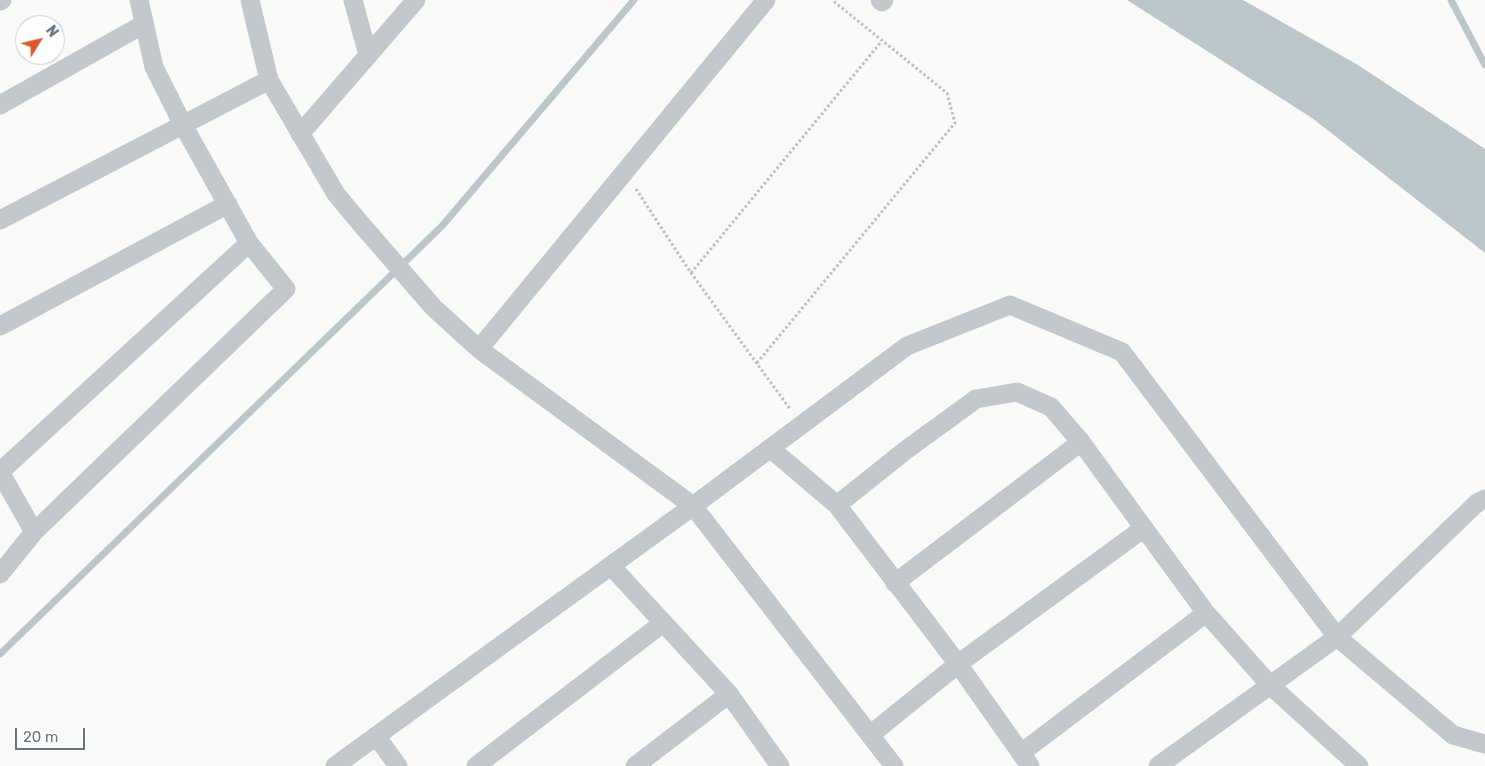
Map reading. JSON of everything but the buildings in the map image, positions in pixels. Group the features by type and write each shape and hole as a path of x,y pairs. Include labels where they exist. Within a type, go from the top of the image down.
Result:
{"street":[{"path":"0,574 34,532 286,289 249,243 183,125 154,67 139,0"},
{"path":"250,0 269,80 336,194 361,224 433,307 479,349 693,506 894,766"},
{"path":"353,0 368,55"},
{"path":"300,134 416,0"},
{"path":"479,349 766,0"},
{"path":"0,105 144,24"},
{"path":"0,220 269,80"},
{"path":"0,326 228,204"},
{"path":"34,532 0,472 249,243"},
{"path":"335,766 771,449 907,346 1010,305 1122,352 1337,637 1453,734 1485,744"},
{"path":"837,505 906,450 976,399 1017,392 1051,407 1081,442 1206,613 1270,685 1352,764"},
{"path":"895,583 1081,442"},
{"path":"771,449 837,505 958,664 1026,760 1206,613"},
{"path":"1158,766 1337,637 1477,503 1485,500"},
{"path":"870,735 958,664 1144,528"},
{"path":"611,566 728,694 780,766"},
{"path":"476,766 663,623"},
{"path":"635,766 728,694"},
{"path":"376,736 398,766"}],"path":[{"path":"757,363 955,122 947,93 881,42 832,0"},
{"path":"691,273 881,42"},
{"path":"634,185 691,273 802,426"}],"shaded area":[{"path":"1127,0 1243,0 1358,65 1485,149 1485,253 1312,118"}],"waterway":[{"path":"0,654 442,226 634,0"},
{"path":"1451,0 1485,65"}]}
